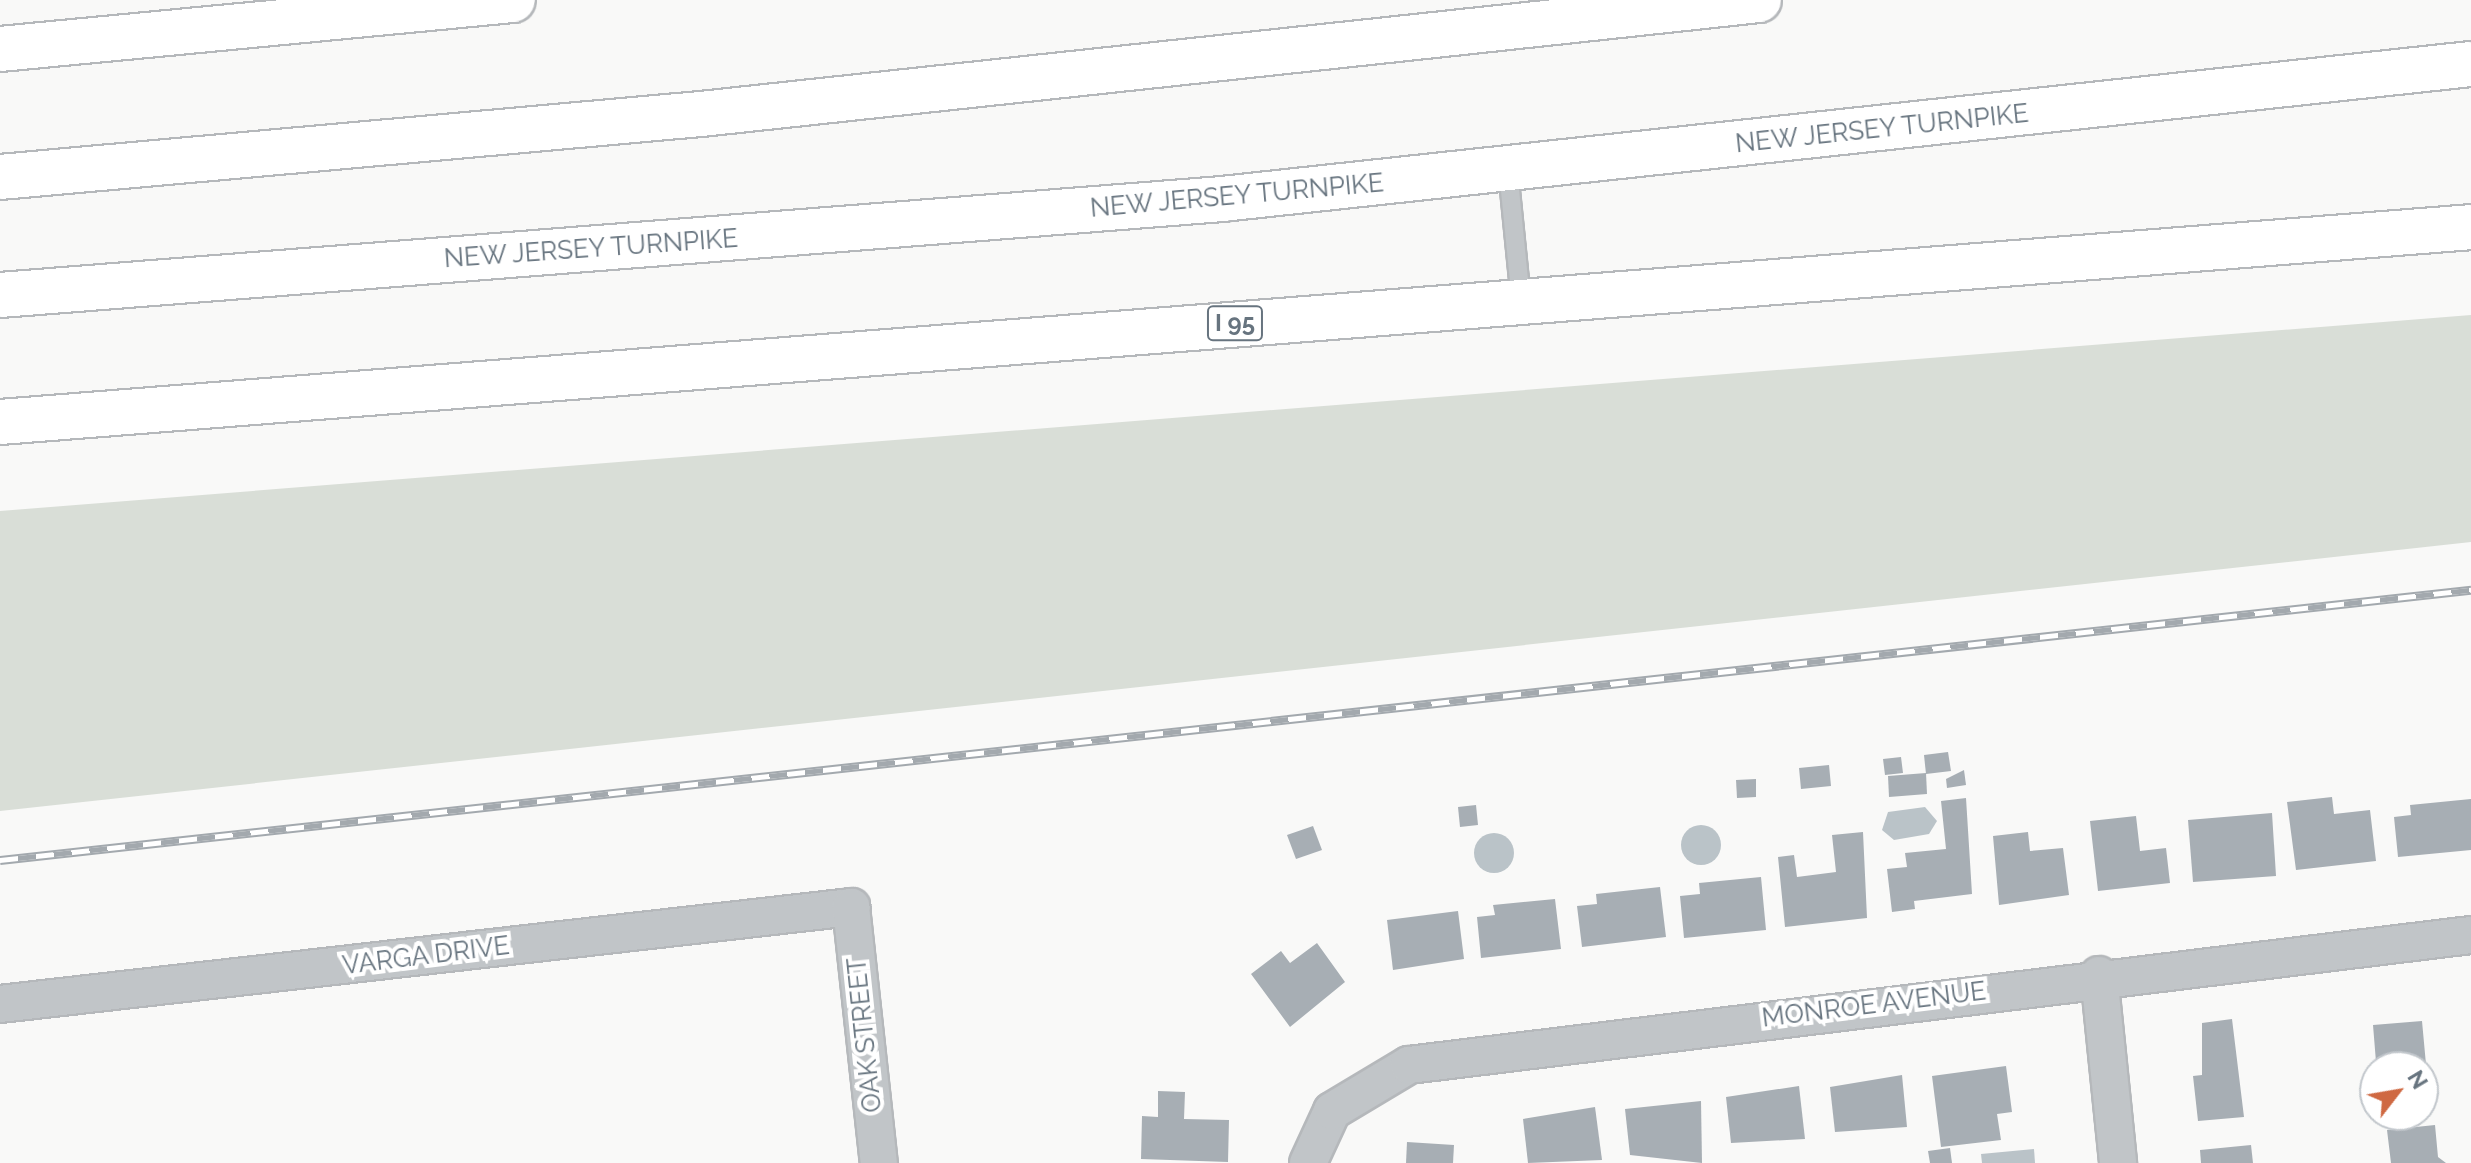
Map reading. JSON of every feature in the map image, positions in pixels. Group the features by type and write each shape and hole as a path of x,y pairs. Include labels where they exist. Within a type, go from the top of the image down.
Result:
{"highway":[{"path":"0,49 513,0"},
{"path":"0,177 701,114 1620,8 1759,0"},
{"name":"NEW JERSEY TURNPIKE","path":"0,295 1508,170 2471,64"},
{"name":"I 95","path":"0,422 2471,227"}],"street":[{"name":"VARGA DRIVE","path":"0,1004 851,907"},
{"name":"OAK STREET","path":"851,907 879,1163"},
{"name":"MONROE AVENUE","path":"1310,1156 1332,1111 1409,1065 2099,975 2471,935"},
{"path":"2099,975 2118,1163"}],"lane":[{"path":"1508,170 1521,300"}],"shaded area":[{"path":"2471,315 2471,542 0,811 0,511"},
{"path":"1925,807 1937,821 1929,834 1894,840 1882,830 1888,812"},
{"path":"1701,825 1715,831 1721,845 1715,859 1701,865 1687,859 1681,845 1687,831"},
{"path":"1494,833 1508,839 1514,853 1508,867 1494,873 1480,867 1474,853 1480,839"},
{"path":"2034,1149 2035,1163 1982,1163 1981,1154"}],"building":[{"path":"1948,752 1951,771 1926,774 1924,755"},
{"path":"1901,757 1903,773 1885,775 1883,759"},
{"path":"1829,765 1831,786 1801,789 1799,768"},
{"path":"1964,770 1966,785 1947,788 1946,779"},
{"path":"1926,773 1927,794 1889,797 1888,776"},
{"path":"1756,779 1756,797 1737,798 1736,780"},
{"path":"2332,797 2334,814 2370,810 2376,861 2296,870 2287,802"},
{"path":"1966,798 1972,894 1914,901 1915,909 1892,912 1887,869 1907,867 1905,853 1946,849 1941,801"},
{"path":"2471,799 2471,850 2398,857 2394,817 2411,815 2410,805"},
{"path":"1476,805 1478,825 1460,827 1458,807"},
{"path":"2272,813 2276,876 2193,882 2188,820"},
{"path":"2136,816 2140,851 2166,848 2170,883 2098,891 2090,821"},
{"path":"1313,826 1322,850 1296,859 1287,835"},
{"path":"1863,832 1867,918 1785,927 1778,857 1794,855 1797,877 1836,872 1832,835"},
{"path":"2028,832 2030,851 2063,848 2069,895 1999,905 1993,836"},
{"path":"1761,877 1766,930 1684,938 1680,896 1700,894 1699,883"},
{"path":"1660,887 1666,937 1582,947 1577,906 1597,904 1596,894"},
{"path":"1555,899 1561,949 1481,958 1477,917 1495,915 1493,905"},
{"path":"1458,911 1464,959 1393,970 1387,920"},
{"path":"1317,943 1345,982 1290,1027 1251,974 1281,951 1290,963"},
{"path":"2232,1019 2244,1117 2198,1121 2193,1076 2202,1075 2202,1023"},
{"path":"2422,1021 2425,1051 2375,1051 2373,1025"},
{"path":"2006,1066 2012,1112 1997,1114 2001,1140 1941,1147 1932,1076"},
{"path":"1902,1075 1907,1127 1835,1132 1830,1087"},
{"path":"1799,1086 1805,1139 1731,1143 1726,1097"},
{"path":"1158,1091 1185,1092 1184,1119 1229,1120 1228,1162 1141,1159 1142,1116 1158,1117"},
{"path":"1701,1101 1702,1163 1630,1155 1625,1109"},
{"path":"1595,1107 1602,1160 1528,1163 1523,1119"},
{"path":"2387,1131 2436,1131 2438,1157 2446,1163 2391,1163"},
{"path":"1407,1142 1454,1145 1453,1163 1406,1163"},
{"path":"2251,1145 2253,1163 2201,1163 2200,1150"},
{"path":"1950,1148 1952,1163 1930,1163 1928,1151"}],"railway":[{"path":"0,860 2471,590"}]}
